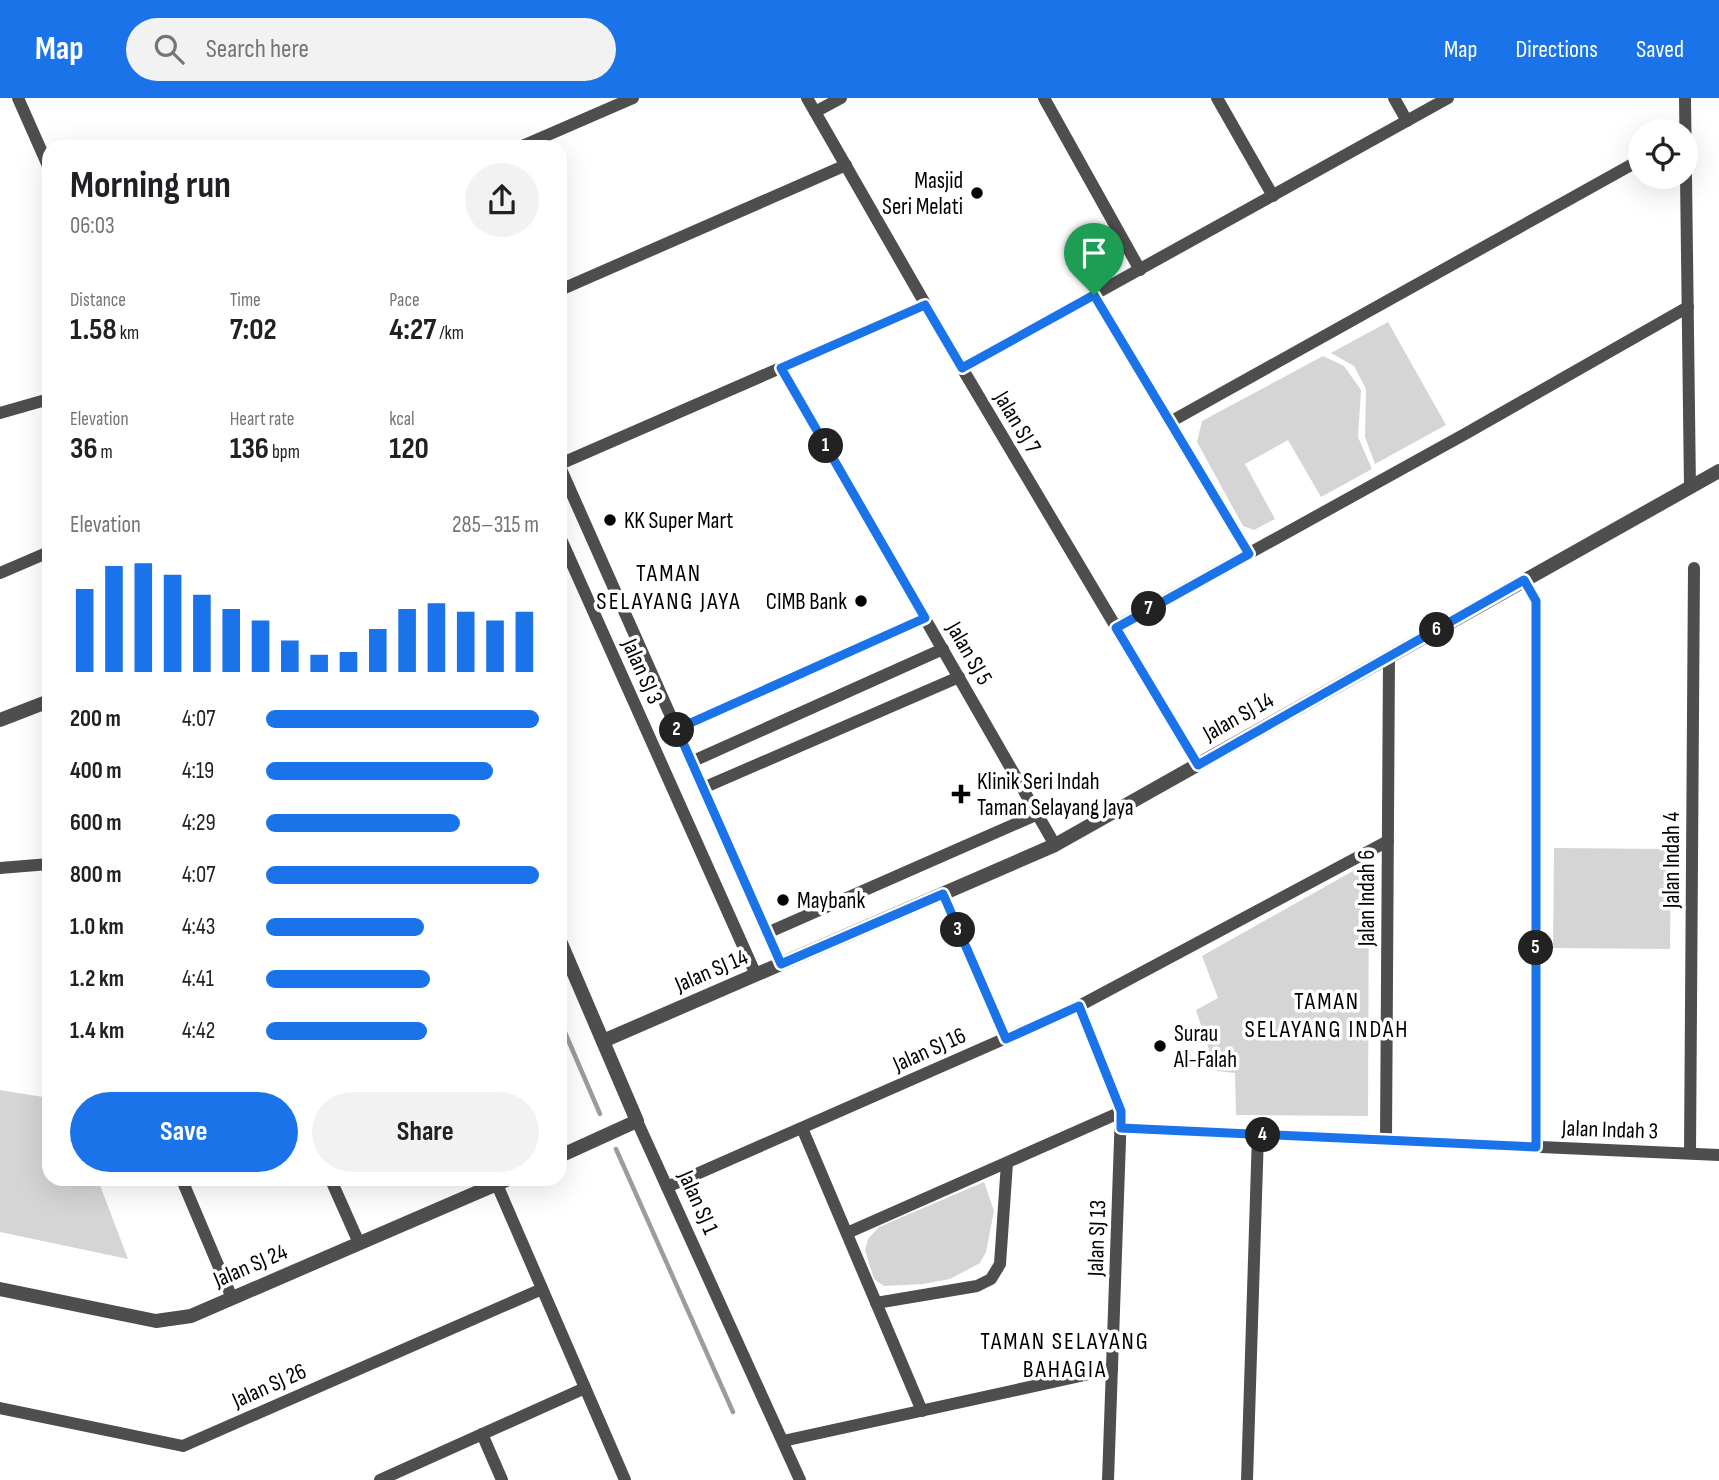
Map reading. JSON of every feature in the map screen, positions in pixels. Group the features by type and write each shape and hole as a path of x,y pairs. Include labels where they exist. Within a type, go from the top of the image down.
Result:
{"street":[{"path":"19,98 42,151"},
{"path":"536,140 633,98"},
{"name":"Jalan SJ 7","path":"807,98 925,305 1198,765"},
{"path":"815,112 840,98"},
{"path":"1044,98 1140,270"},
{"path":"1217,98 1270,197"},
{"path":"1394,98 1407,121"},
{"path":"962,368 1448,98"},
{"path":"1685,98 1685,119"},
{"path":"567,287 846,165"},
{"path":"1170,422 1628,167"},
{"path":"1686,189 1690,488"},
{"path":"1094,295 1249,554"},
{"path":"567,463 925,305"},
{"path":"1116,628 1688,307"},
{"name":"Jalan SJ 5","path":"781,368 1055,845"},
{"path":"0,413 42,401"},
{"name":"Jalan SJ 14","path":"603,1041 1055,845 1719,471"},
{"name":"Jalan SJ 3","path":"567,482 781,964"},
{"name":"Jalan SJ 3","path":"567,553 757,975"},
{"path":"0,573 42,555"},
{"name":"Jalan Indah 4","path":"1690,1153 1694,568"},
{"path":"1524,580 1536,601 1536,1147"},
{"path":"677,729 925,618"},
{"path":"691,762 943,649"},
{"name":"Jalan Indah 6","path":"1386,1140 1389,657"},
{"path":"703,788 959,677"},
{"path":"0,720 42,704"},
{"path":"768,933 1038,814"},
{"name":"Jalan SJ 16","path":"667,1187 1079,1006 1388,841"},
{"path":"0,868 42,865"},
{"path":"943,894 1006,1039"},
{"name":"Jalan SJ 1","path":"567,957 637,1121 800,1480"},
{"name":"Jalan SJ 13","path":"1079,1006 1121,1111 1108,1480"},
{"path":"847,1233 1121,1111"},
{"path":"567,1153 637,1121"},
{"path":"802,1128 922,1411"},
{"name":"Jalan Indah 3","path":"1121,1128 1719,1155"},
{"path":"1247,1480 1258,1135"},
{"path":"876,1303 977,1286 991,1279 1000,1264 1007,1163"},
{"path":"185,1186 232,1298"},
{"path":"334,1186 359,1243"},
{"name":"Jalan SJ 24","path":"0,1289 156,1321 191,1316 488,1186"},
{"path":"501,1186 542,1289 625,1480"},
{"name":"Jalan SJ 26","path":"0,1408 183,1446 542,1289"},
{"path":"783,1441 1112,1369"},
{"path":"380,1480 585,1388"},
{"path":"482,1434 502,1480"}],"shaded area":[{"path":"1388,322 1446,425 1375,464 1365,437 1366,389 1354,366 1331,353"},
{"path":"1323,356 1344,366 1361,390 1358,437 1372,469 1321,497 1288,440 1245,464 1275,519 1254,530 1243,526 1197,442 1202,421"},
{"path":"1554,848 1671,849 1670,949 1553,948"},
{"path":"1369,862 1368,1116 1236,1115 1235,1073 1216,1071 1196,1010 1218,998 1202,956"},
{"path":"0,1090 42,1097 42,1186 100,1186 128,1259 0,1232"},
{"path":"984,1182 994,1211 986,1252 980,1263 950,1279 923,1284 884,1286 874,1279 865,1250 868,1239 879,1227"}],"waterway":[{"path":"567,1037 600,1114"},
{"path":"616,1149 733,1412"}],"place":[{"name":"Masjid Seri Melati","path":"977,193"},
{"name":"KK Super Mart","path":"610,520"},
{"name":"CIMB Bank","path":"861,601"},
{"name":"Klinik Seri Indah Taman Selayang Jaya","path":"961,794"},
{"name":"Maybank","path":"783,900"},
{"name":"Surau Al-Falah","path":"1160,1046"}],"district":[{"name":"TAMAN SELAYANG JAYA","path":"669,587"},
{"name":"TAMAN SELAYANG INDAH","path":"1327,1015"},
{"name":"TAMAN SELAYANG BAHAGIA","path":"1065,1355"}],"route":[{"path":"1094,295 1249,554 1116,628 1198,765 1524,580 1536,601 1536,1147 1121,1128 1121,1111 1079,1006 1006,1039 943,894 781,964 677,729 925,618 781,368 925,305 962,368 1094,295"}]}
